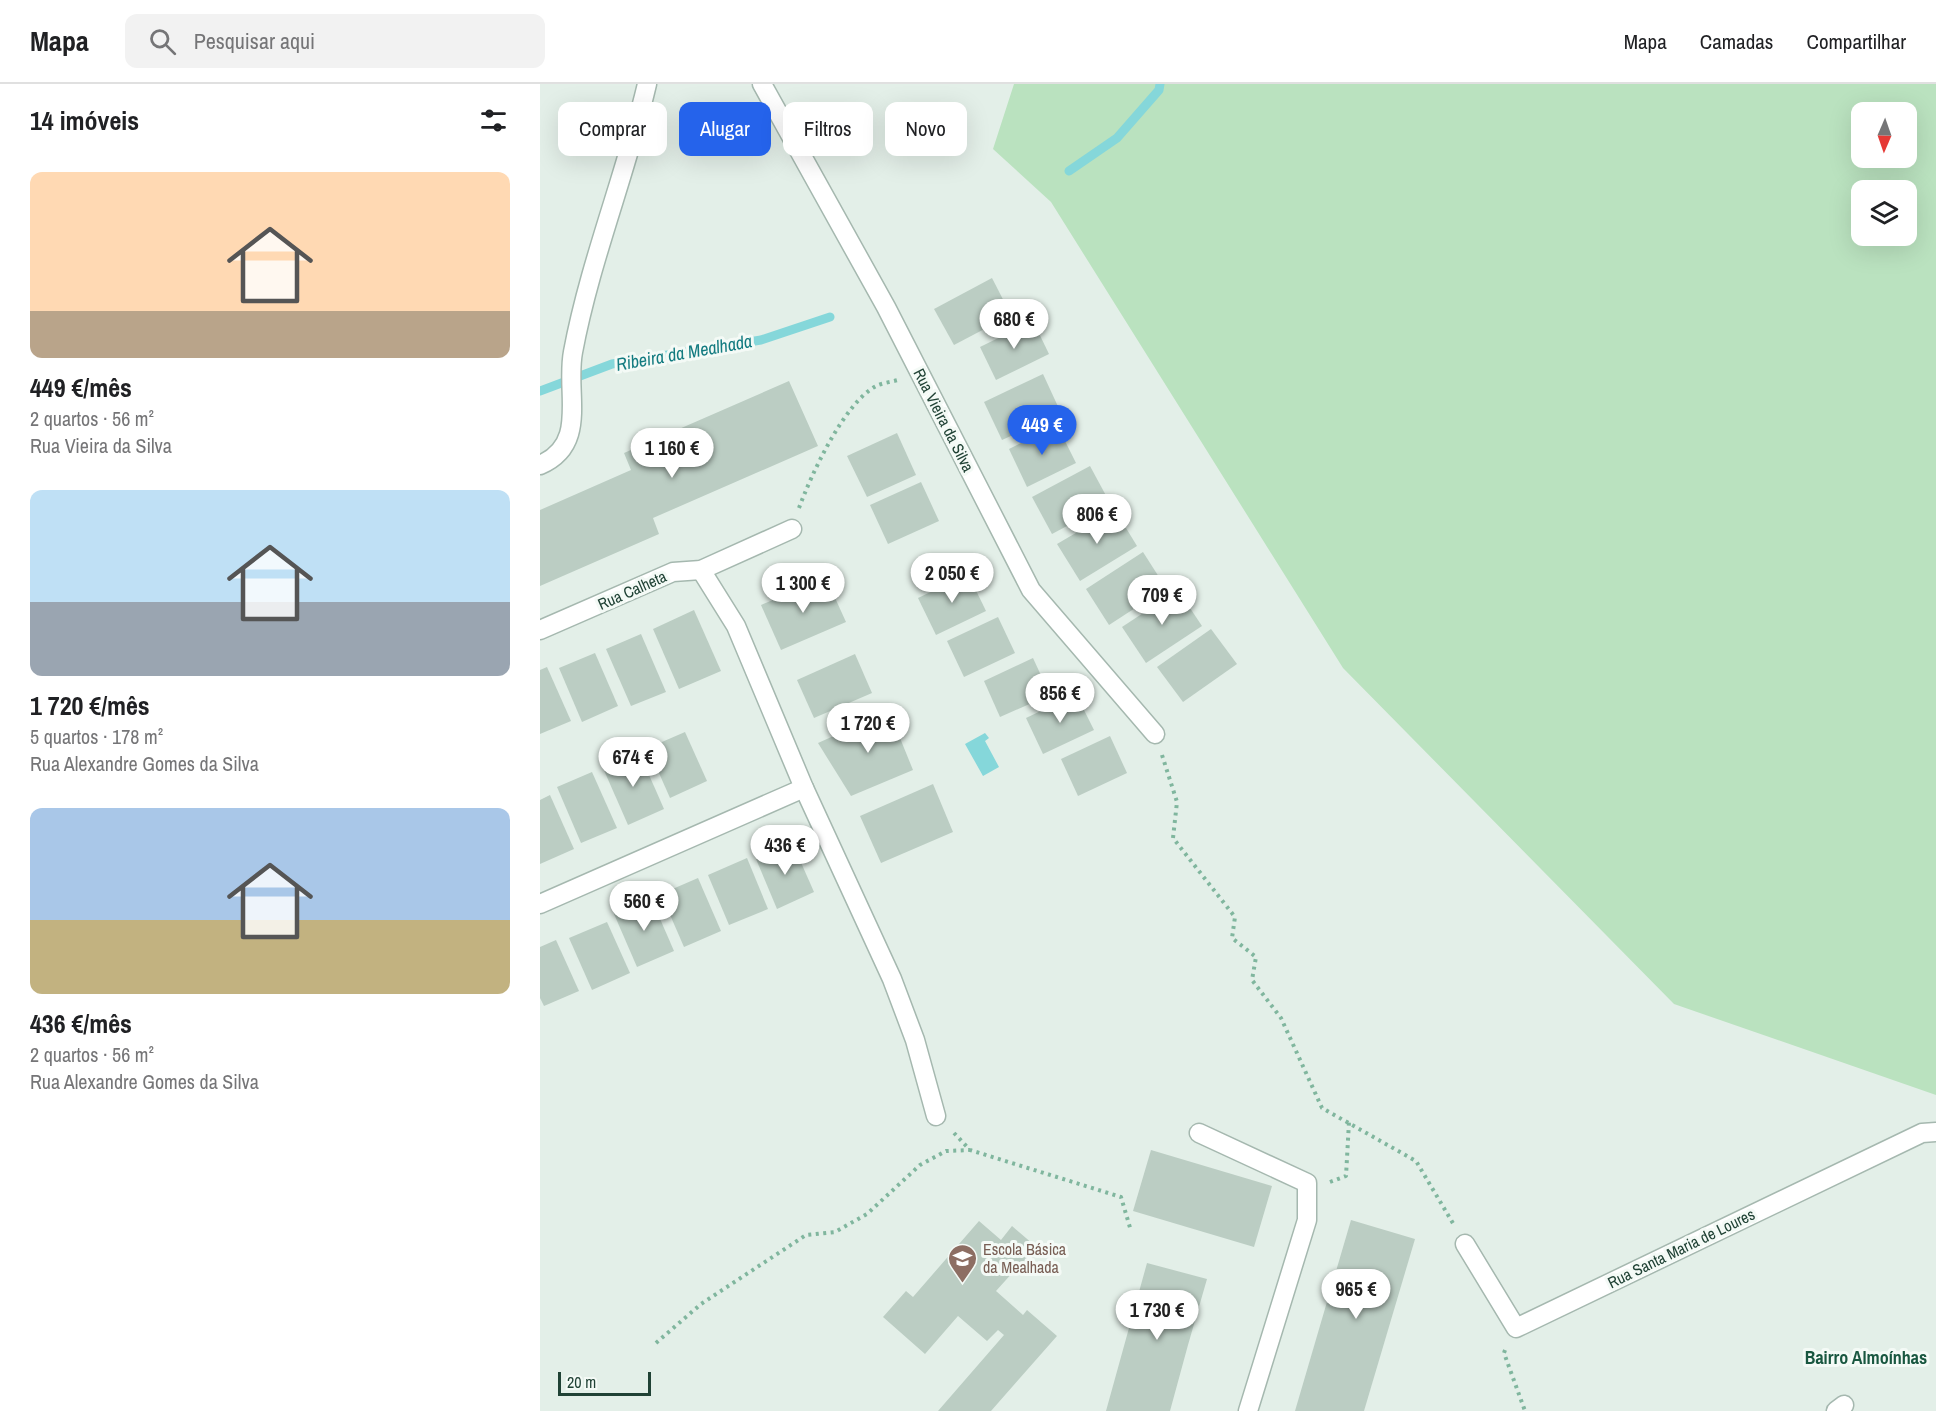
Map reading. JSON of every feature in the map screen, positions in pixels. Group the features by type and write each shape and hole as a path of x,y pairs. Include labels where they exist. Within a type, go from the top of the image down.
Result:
{"street":[{"name":"Rua Vieira da Silva","path":"762,84 920,374 1031,590 1155,734"},
{"path":"540,465 558,455 570,435 572,354 648,85"},
{"name":"Rua Calheta","path":"540,630 673,572 701,570 792,529"},
{"path":"701,570 736,626 804,788 892,979 915,1040 936,1116"},
{"path":"540,904 804,788"},
{"name":"Rua Santa Maria de Loures","path":"1516,1328 1922,1133 1936,1132"},
{"path":"1199,1133 1307,1183 1307,1220 1248,1411"},
{"path":"1465,1244 1516,1328"}],"path":[{"path":"792,529 810,478 847,414 875,386 920,374"},
{"path":"1155,734 1177,802 1173,838 1235,917 1233,938 1256,957 1252,980 1281,1018 1322,1108 1416,1161 1465,1244"},
{"path":"936,1116 970,1150"},
{"path":"1307,1190 1346,1176 1349,1122"},
{"path":"657,1343 701,1304 806,1235 835,1233 867,1214 920,1165 946,1151 970,1150 1121,1197 1131,1230"},
{"path":"1516,1328 1504,1353 1525,1411"}],"green space":[{"path":"1014,84 1936,84 1936,1095 1674,1004 1343,668 1051,202 993,149"}],"water":[{"path":"985,733 989,738 985,741 999,767 983,776 965,744"}],"building":[{"path":"992,278 1011,315 954,345 934,309"},
{"path":"1033,321 1049,354 996,380 980,347"},
{"path":"1043,374 1061,413 1002,440 984,402"},
{"path":"789,381 818,446 653,518 659,534 540,586 540,510 631,470 624,453"},
{"path":"1057,425 1076,463 1027,487 1009,449"},
{"path":"897,433 916,475 867,497 847,456"},
{"path":"1090,466 1110,503 1052,534 1032,497"},
{"path":"921,482 939,521 888,544 870,505"},
{"path":"1115,510 1137,546 1080,581 1057,544"},
{"path":"1143,552 1166,588 1109,625 1086,589"},
{"path":"968,574 986,611 936,635 918,598"},
{"path":"826,578 846,622 781,650 761,605"},
{"path":"1178,590 1202,626 1146,663 1122,627"},
{"path":"694,610 721,671 679,689 653,629"},
{"path":"998,617 1015,653 964,677 947,641"},
{"path":"1211,629 1237,664 1183,702 1157,667"},
{"path":"641,634 666,692 631,706 606,649"},
{"path":"595,653 618,706 582,722 559,668"},
{"path":"855,654 872,693 814,718 797,680"},
{"path":"1033,658 1050,695 1000,717 984,681"},
{"path":"547,667 571,721 540,734 540,670"},
{"path":"1076,694 1094,730 1043,754 1026,718"},
{"path":"889,711 913,770 851,796 818,743"},
{"path":"685,732 707,781 670,798 648,748"},
{"path":"1110,736 1127,773 1078,796 1061,759"},
{"path":"639,752 664,809 628,825 603,768"},
{"path":"592,772 617,828 581,843 557,787"},
{"path":"933,784 953,832 881,863 860,816"},
{"path":"550,795 574,849 540,864 540,800"},
{"path":"792,842 814,892 777,909 756,859"},
{"path":"747,858 768,909 729,925 708,875"},
{"path":"698,878 721,931 684,947 661,894"},
{"path":"651,898 674,951 637,967 614,914"},
{"path":"607,922 630,973 592,990 569,938"},
{"path":"556,940 579,991 544,1006 540,998 540,947"},
{"path":"1151,1150 1272,1186 1254,1247 1133,1211"},
{"path":"1351,1220 1415,1239 1364,1411 1295,1411"},
{"path":"979,1221 1001,1240 1012,1226 1040,1250 1018,1275 1014,1271 996,1291 1023,1315 1027,1310 1057,1336 991,1411 938,1411 1004,1335 998,1330 987,1341 958,1316 925,1354 883,1317 906,1291 913,1297"},
{"path":"1147,1263 1207,1279 1170,1411 1106,1411"}],"waterway":[{"name":"Ribeira da Mealhada","path":"1069,171 1117,138 1159,90 1160,84"},
{"name":"Ribeira da Mealhada","path":"540,391 612,364 761,340 830,317"}],"place":[{"name":"Escola Básica da Mealhada","path":"962,1284"}],"district":[{"name":"Bairro Almoínhas","path":"1866,1358"}]}
